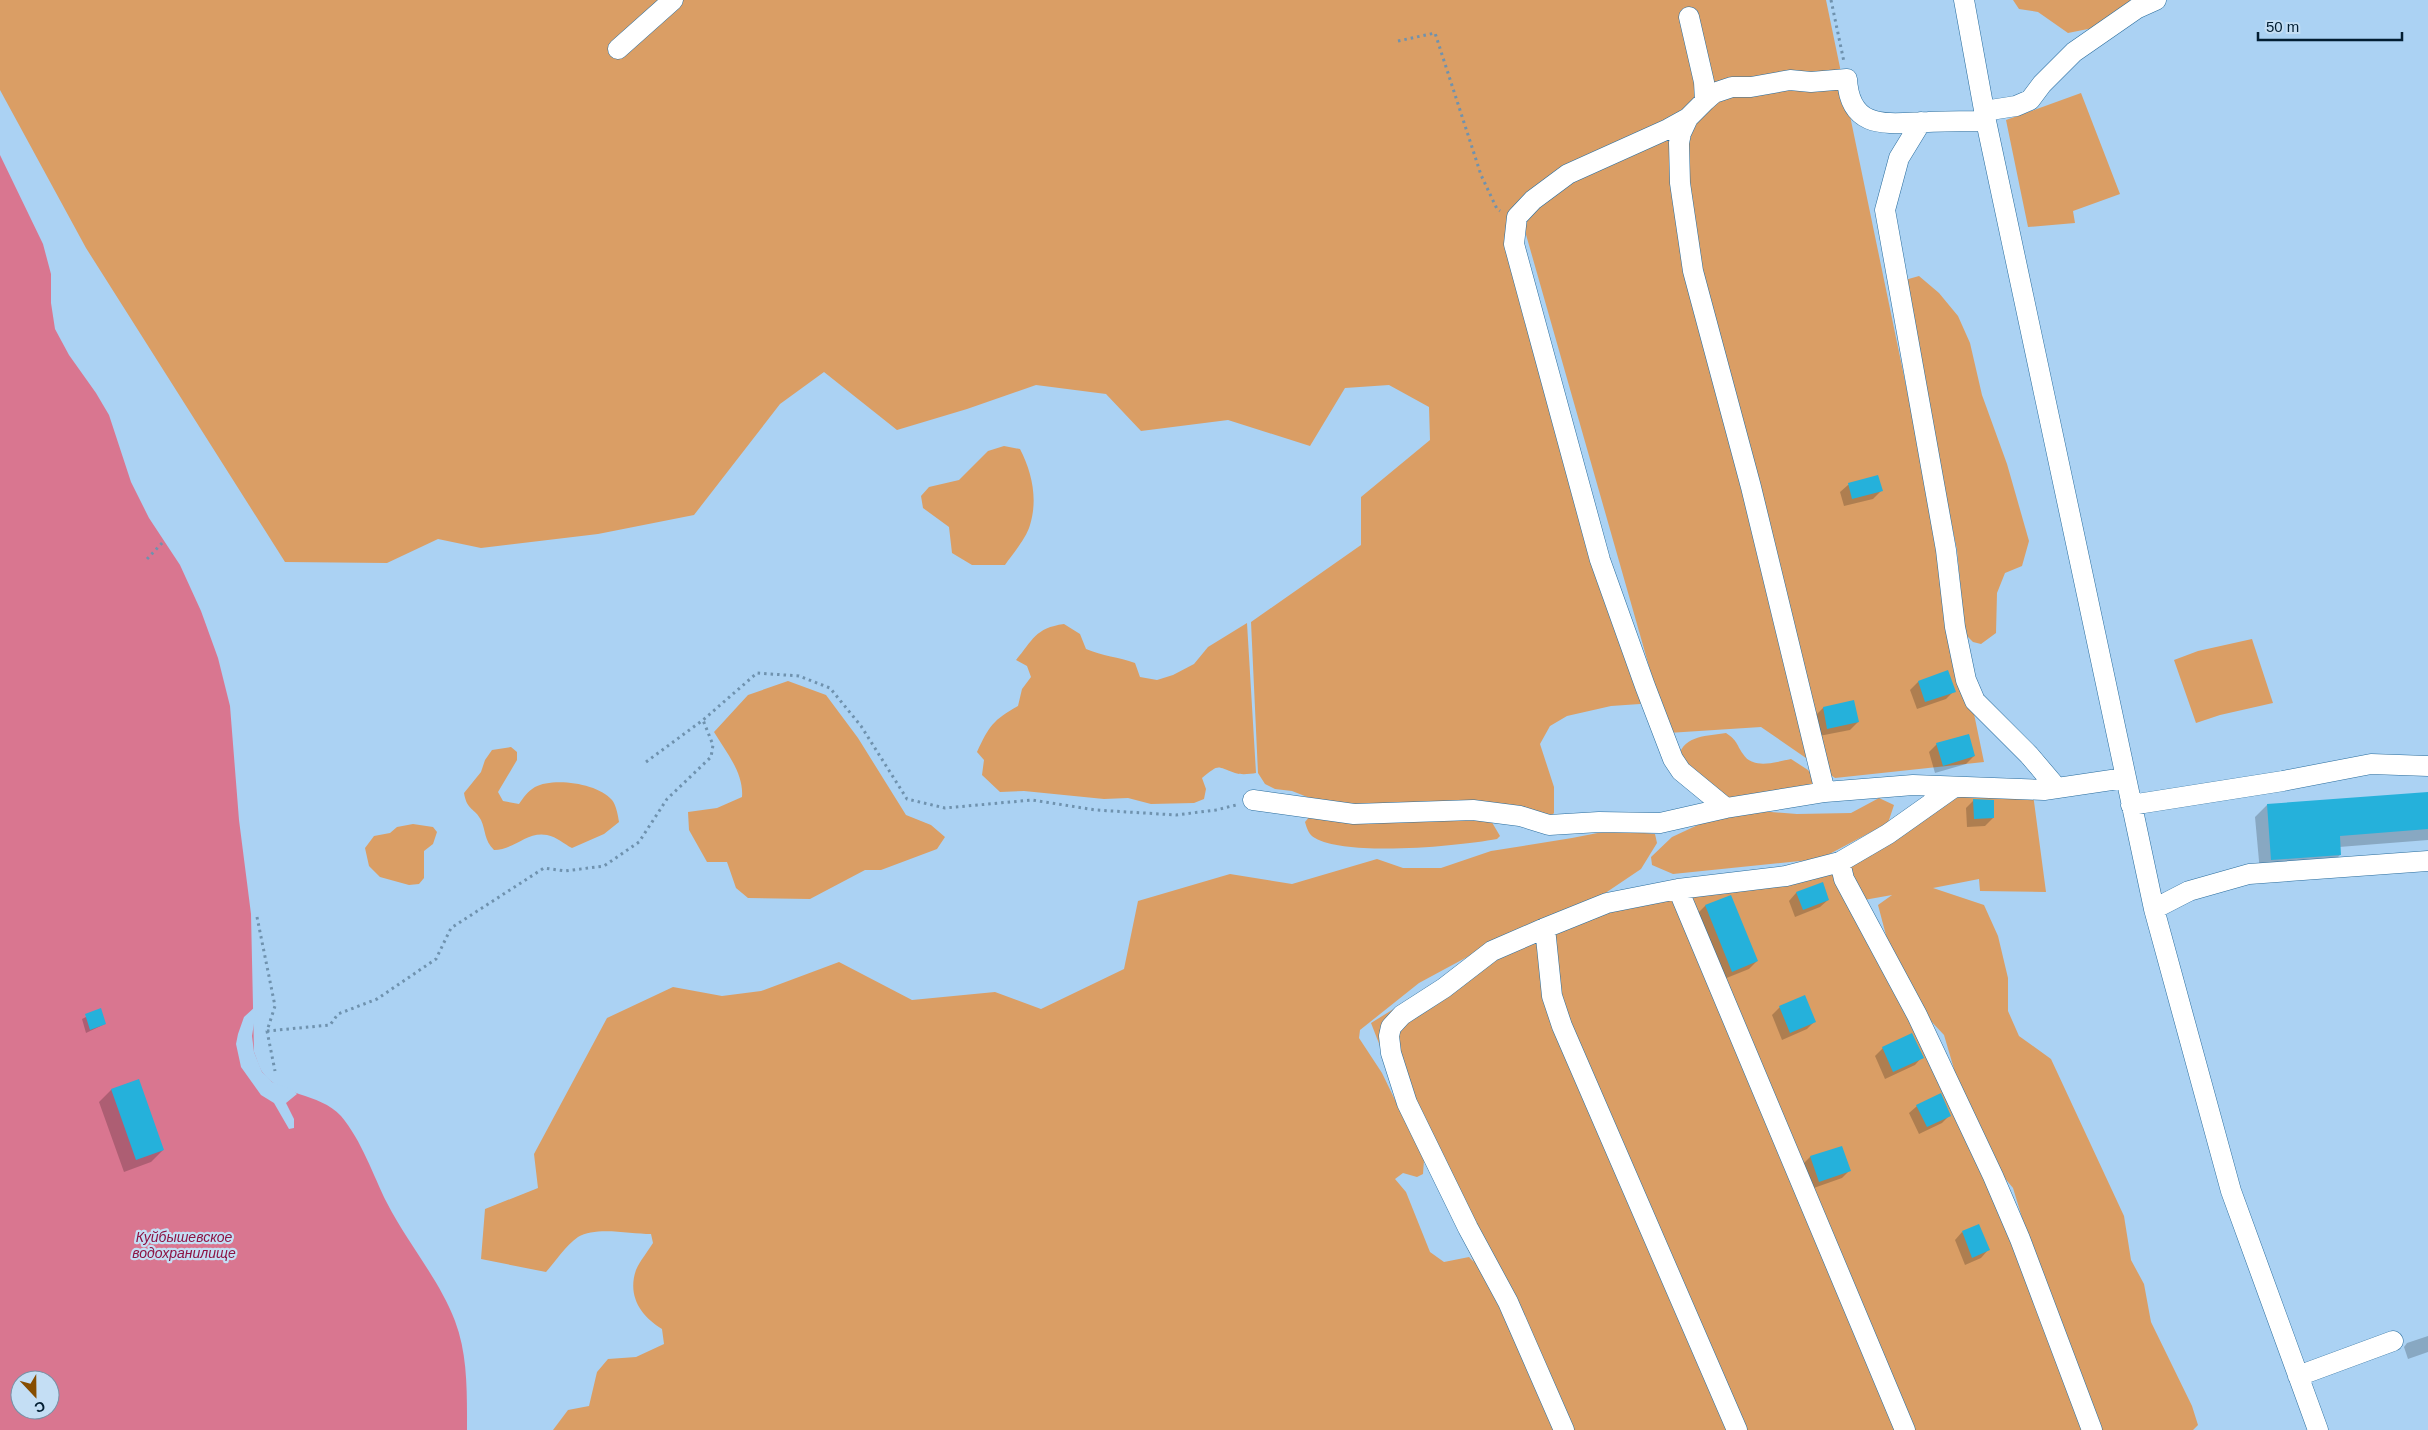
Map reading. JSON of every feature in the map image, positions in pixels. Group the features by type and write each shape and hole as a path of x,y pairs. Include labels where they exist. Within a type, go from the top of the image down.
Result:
{"street":[{"path":"618,49 674,0"},
{"path":"1964,0 1985,116 2154,909 2231,1191 2318,1430"},
{"path":"1726,808 1681,771 1673,759 1600,560 1514,244 1517,217 1534,200 1568,174 1668,129 1688,118 1714,93 1732,87 1751,87 1790,80 1811,82 1847,79 1848,97 1858,112 1874,122 1894,124 1985,116 2016,106 2030,100 2042,84 2074,52 2136,9 2156,0"},
{"path":"1689,17 1704,82 1705,101"},
{"path":"1688,118 1681,133 1679,143 1680,183 1693,271 1751,487 1825,792"},
{"path":"1921,122 1898,158 1885,210 1946,550 1955,628 1961,660 1975,701 2029,756 2057,788"},
{"path":"2131,805 2283,781 2371,764 2428,766"},
{"path":"1253,800 1354,814 1473,810 1520,816 1549,826 1598,822 1660,823 1726,808 1825,792 1913,785 2044,790 2125,778"},
{"path":"1564,1430 1508,1302 1468,1228 1407,1103 1391,1053 1389,1036 1391,1027 1402,1016 1444,988 1492,951 1545,928 1608,902 1678,889 1786,876 1840,862 1888,834 1953,788"},
{"path":"2154,909 2189,891 2249,874 2428,861"},
{"path":"1840,862 1844,879 1917,1015 1993,1176 2020,1239 2092,1430"},
{"path":"1678,889 1905,1430"},
{"path":"1545,928 1552,996 1562,1026 1737,1430"},
{"path":"2298,1376 2393,1341"}],"path":[{"path":"1831,0 1847,79"},
{"path":"1398,41 1435,33 1481,175 1497,209 1517,217"},
{"path":"147,559 164,541"},
{"path":"646,762 703,720 757,673 799,676 830,688 861,726 907,798 945,808 1032,800 1096,810 1176,815 1216,810 1253,800"},
{"path":"266,1031 330,1026 338,1014 377,999 436,959 451,928 544,868 565,871 604,866 639,842 667,799 711,757 713,745 703,720"},
{"path":"257,916 275,1006 266,1031 275,1071"}],"shaded area":[{"path":"0,0 1826,0 1984,762 1835,778 1761,727 1668,733 1519,210 1509,214 1644,701 1640,704 1611,706 1567,716 1550,726 1540,744 1554,787 1554,813 1550,818 1356,808 1315,800 1292,791 1275,789 1265,784 1258,773 1251,622 1361,545 1361,497 1430,440 1429,407 1389,385 1345,388 1310,446 1228,420 1141,431 1106,394 1036,385 967,409 897,430 824,372 780,404 694,515 598,534 481,548 438,539 387,563 285,562 86,248 0,90"},
{"path":"2013,0 2136,0 2103,26 2068,33 2038,12 2019,9"},
{"path":"2081,93 2120,194 2073,211 2075,223 2028,227 2006,120"},
{"path":"1919,276 1939,293 1958,316 1970,343 1982,395 2007,464 2029,541 2022,566 2005,573 1997,593 1996,633 1981,644 1973,642 1965,634 1957,550 1937,455 1905,280"},
{"path":"1004,446 1020,449 1031,476 1034,505 1030,525 1022,541 1005,565 972,565 952,553 949,527 923,508 921,496 929,487 959,480 988,451"},
{"path":"1247,623 1256,773 1240,774 1215,768 1202,778 1206,789 1204,799 1194,803 1151,804 1128,798 1104,799 1024,791 1000,792 982,775 984,760 977,752 985,736 997,720 1018,706 1022,689 1031,677 1027,666 1016,660 1031,641 1047,628 1064,624 1080,634 1086,649 1135,663 1140,677 1157,680 1173,675 1194,664 1208,647"},
{"path":"2252,639 2273,703 2220,715 2196,723 2174,660 2198,651"},
{"path":"788,681 826,695 858,738 906,815 931,825 945,837 937,849 881,870 865,870 810,899 748,898 736,888 727,862 707,862 689,830 688,812 717,808 742,797 742,788 737,771 714,732 748,695"},
{"path":"1726,733 1735,741 1747,759 1753,762 1765,764 1791,759 1808,770 1817,781 1815,787 1732,799 1721,795 1679,756 1682,749 1691,740"},
{"path":"511,747 517,752 517,760 498,792 503,801 519,804 530,790 543,784 553,782 575,783 597,789 612,800 619,822 604,834 572,848 554,837 540,834 508,847 494,850 487,839 479,816 467,803 464,793 481,772 485,760 492,750"},
{"path":"2033,794 2046,892 1980,891 1979,879 1933,888 1984,905 1998,936 2008,978 2008,1011 2019,1036 2051,1059 2124,1216 2131,1260 2144,1284 2151,1322 2192,1406 2198,1425 2193,1430 2095,1430 2055,1326 2013,1188 1984,1153 1954,1089 1954,1069 1944,1035 1917,1006 1887,939 1878,905 1892,895 1864,900 1997,1208 2085,1430 553,1430 568,1410 589,1406 597,1372 608,1359 636,1357 664,1344 662,1329 654,1324 642,1311 633,1288 636,1270 653,1243 651,1234 603,1231 585,1234 569,1244 546,1272 481,1259 485,1209 538,1188 534,1154 607,1018 673,987 722,996 761,991 839,962 912,1000 995,992 1041,1009 1124,969 1138,901 1230,874 1292,884 1377,859 1403,868 1441,868 1491,851 1613,830 1655,834 1657,843 1641,869 1595,900 1469,956 1419,983 1360,1030 1359,1038 1382,1073 1424,1160 1423,1174 1417,1177 1403,1173 1395,1179 1406,1192 1430,1252 1444,1262 1469,1257 1474,1262 1417,1141 1371,1023 1487,951 1601,900 1831,860 1943,801 1970,795"},
{"path":"1879,798 1894,805 1888,823 1820,859 1673,874 1652,865 1651,857 1672,837 1715,817 1759,811 1797,814 1851,813"},
{"path":"1310,816 1490,819 1500,836 1497,839 1480,842 1431,847 1377,849 1352,847 1331,844 1313,837 1308,832 1305,822"},
{"path":"413,824 433,827 437,832 433,844 424,851 424,878 419,884 409,885 380,877 369,866 365,848 374,836 390,833 397,827"}],"water":[{"name":"Куйбышевское водохранилище","path":"0,155 43,244 51,274 51,303 55,329 69,355 109,415 131,482 149,518 180,565 201,611 218,658 230,706 239,820 251,914 254,1052 260,1069 270,1080 279,1086 322,1102 332,1108 341,1116 355,1136 395,1218 441,1291 455,1321 465,1361 467,1430 0,1430"}],"pier":[{"path":"257,1005 252,1036 254,1052 262,1072 272,1082 293,1090 297,1094 286,1103 294,1119 294,1128 289,1129 274,1103 261,1095 241,1067 236,1044 238,1034 244,1017"}],"building":[{"path":"1878,475 1883,491 1852,499 1848,483"},
{"path":"1948,670 1956,692 1925,702 1918,681"},
{"path":"1854,700 1859,722 1827,729 1823,707"},
{"path":"1969,734 1975,756 1943,766 1936,743"},
{"path":"2428,792 2428,829 2340,836 2341,855 2271,860 2267,804"},
{"path":"1973,799 1994,800 1994,818 1974,819"},
{"path":"1823,882 1829,900 1803,910 1796,892"},
{"path":"1731,895 1758,961 1732,972 1705,905"},
{"path":"1805,995 1816,1022 1790,1033 1779,1006"},
{"path":"101,1008 106,1024 90,1030 85,1014"},
{"path":"1912,1033 1924,1058 1893,1072 1882,1047"},
{"path":"139,1079 164,1150 136,1160 111,1089"},
{"path":"1941,1093 1951,1116 1927,1127 1916,1105"},
{"path":"1842,1146 1851,1171 1819,1182 1810,1156"},
{"path":"1979,1224 1990,1250 1972,1258 1962,1231"}]}
